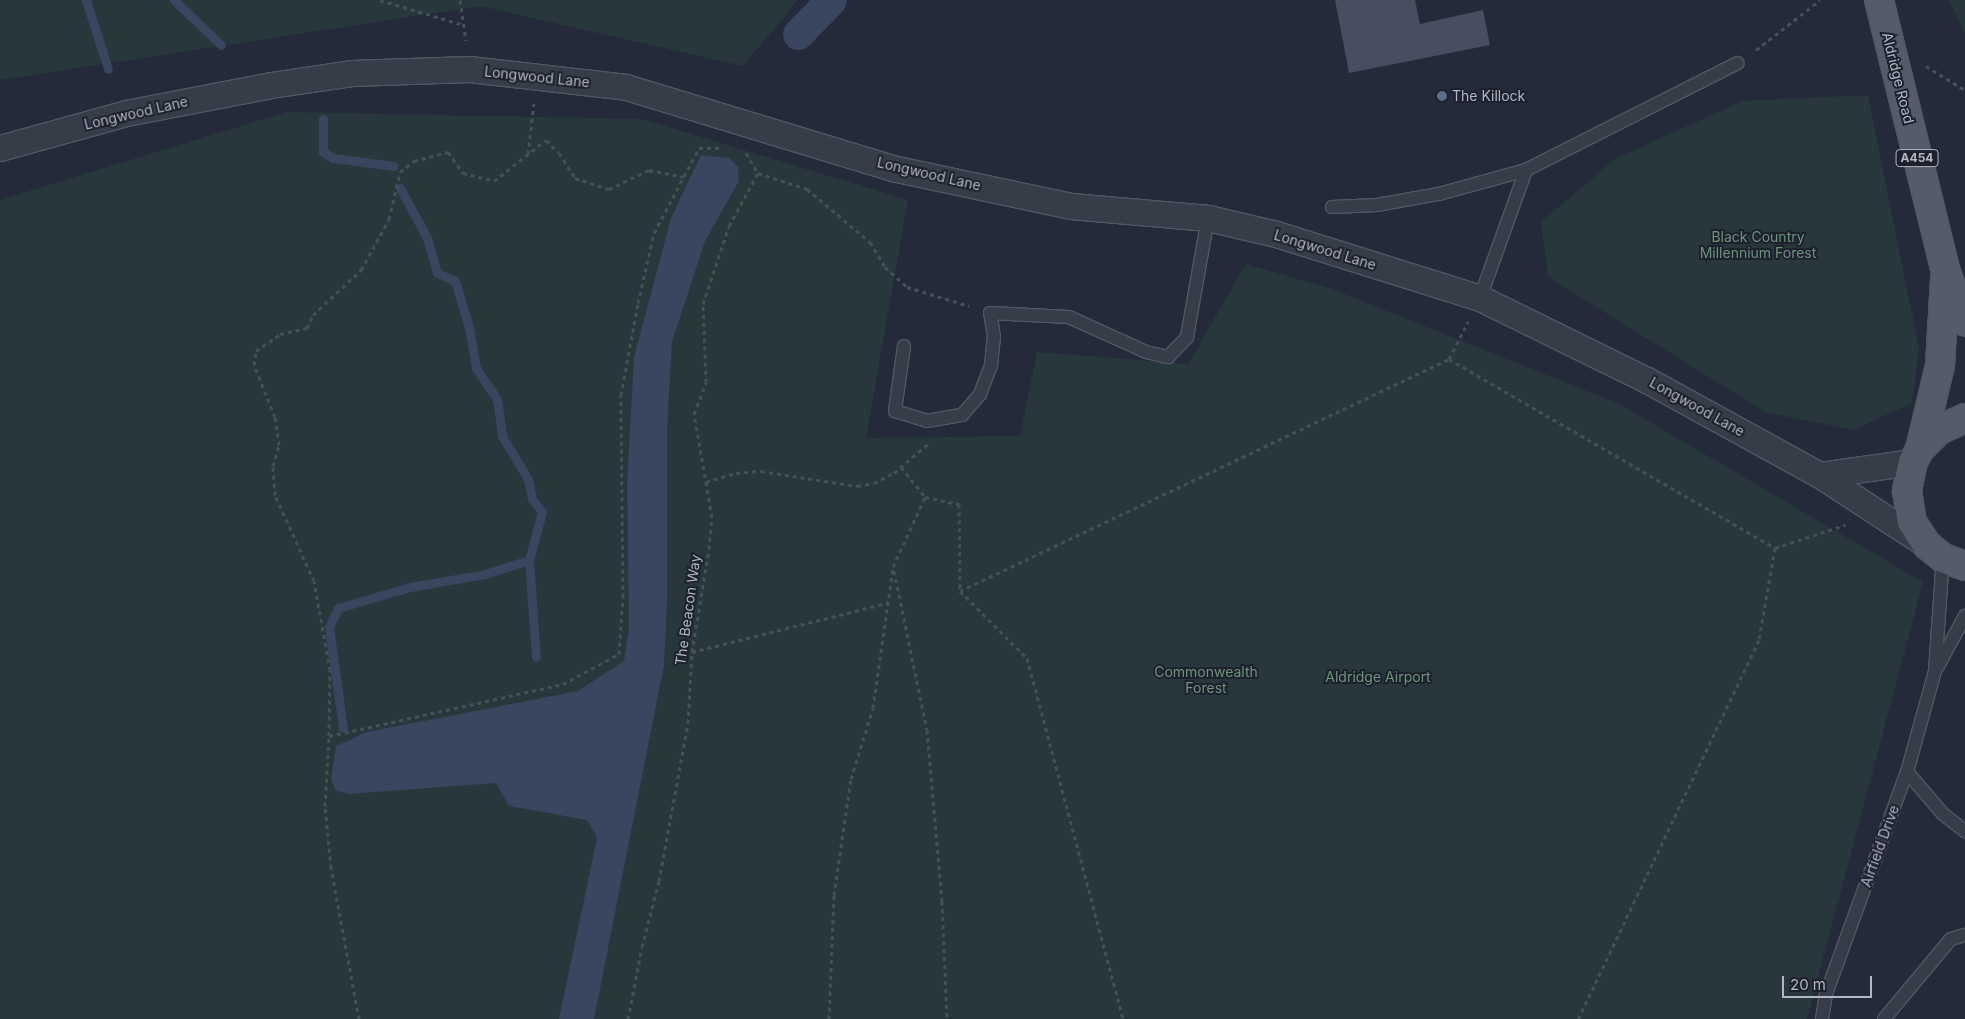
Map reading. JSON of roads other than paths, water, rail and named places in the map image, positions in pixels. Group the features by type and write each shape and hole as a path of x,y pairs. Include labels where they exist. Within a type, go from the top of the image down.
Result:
{"main road":[{"name":"Aldridge Road","path":"1879,0 1946,272 1965,322"},
{"name":"Aldridge Road","path":"1945,556 1912,522 1906,491 1940,366 1946,272"},
{"path":"1916,456 1939,430 1965,418"}],"street":[{"name":"Longwood Lane","path":"0,148 126,113 271,84 351,73 469,69 626,87 892,168 1072,206 1208,218 1276,234 1480,298 1647,380 1820,475 1945,556"},
{"path":"1820,475 1916,456"}],"lane":[{"path":"1332,207 1377,205 1439,194 1526,170 1738,63"},
{"path":"1480,298 1526,170"},
{"path":"904,346 895,411 927,421 962,416 980,394 991,365 994,337 990,312 1069,317 1146,352 1168,357 1187,337 1208,218"},
{"name":"Airfield Drive","path":"1822,1019 1826,994 1908,772 1935,671 1945,556"},
{"name":"Airfield Drive","path":"1935,671 1965,616"},
{"path":"1908,772 1943,814 1965,831"},
{"path":"1884,1019 1951,939 1965,935"}],"water":[{"path":"701,155 729,158 738,167 739,181 705,241 672,342 667,428 667,605 664,665 594,1019 559,1019 597,838 587,820 509,806 496,783 349,794 335,790 331,779 336,746 367,732 578,691 624,661 629,628 627,483 634,357 671,218"}],"waterway":[{"path":"86,0 108,69"},
{"path":"174,0 221,45"},
{"path":"798,34 831,0"},
{"path":"323,119 323,152 333,158 393,166"},
{"path":"400,188 427,238 437,273 455,281 469,327 476,368 497,399 502,436 528,479 532,499 542,512 529,560 536,657"},
{"path":"343,728 329,627 338,608 410,587 485,574 529,560"}],"place":[{"name":"The Killock","path":"1442,96"}],"park label":[{"name":"Black Country Millennium Forest","path":"1758,246"},
{"name":"Aldridge Airport","path":"1378,677"},
{"name":"Commonwealth Forest","path":"1206,680"}]}
